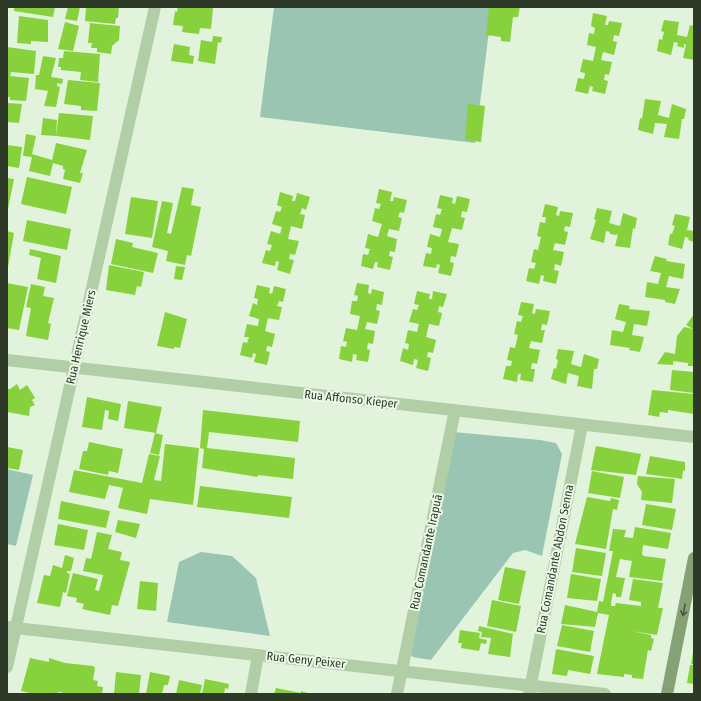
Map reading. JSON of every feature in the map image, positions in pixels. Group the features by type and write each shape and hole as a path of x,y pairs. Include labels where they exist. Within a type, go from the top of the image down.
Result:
{"street":[{"name":"Rua Henrique Miers","path":"7,667 11,627 74,368 156,7"},
{"name":"Rua Affonso Kieper","path":"7,360 694,437"},
{"name":"Rua Comandante Irapuã","path":"397,694 455,410"},
{"name":"Rua Comandante Abdon Senna","path":"529,690 582,425"},
{"path":"667,694 694,558"},
{"name":"Rua Geny Peixer","path":"11,627 401,671 529,690 605,694"},
{"path":"251,694 258,655"}],"green space":[{"path":"274,7 492,7 475,143 260,117"},
{"path":"453,432 540,440 556,443 562,454 542,556 525,550 513,553 431,660 413,657 405,649"},
{"path":"7,469 33,475 16,546 7,544"},
{"path":"201,552 232,556 256,578 270,636 167,622 179,562"}],"building":[{"path":"14,7 55,7 53,17 14,11"},
{"path":"68,7 80,7 77,21 65,19"},
{"path":"86,7 119,7 118,18 116,18 115,24 85,21"},
{"path":"178,7 213,8 211,29 200,28 199,34 182,32 183,26 173,25 175,11 177,12"},
{"path":"489,7 520,7 518,17 513,17 510,42 501,41 501,37 486,35"},
{"path":"593,13 607,16 605,25 608,25 609,21 622,23 619,36 614,35 613,41 617,42 614,55 603,52 601,60 612,62 609,75 605,74 604,80 608,81 605,94 592,91 593,87 590,86 588,94 575,91 578,78 584,79 585,73 580,72 583,59 593,61 596,47 587,45 589,33 594,34 595,28 591,26"},
{"path":"19,16 48,20 48,42 31,41 31,44 17,43"},
{"path":"664,20 679,22 677,35 687,37 690,25 694,26 694,60 683,58 686,45 684,44 684,48 677,46 678,43 674,42 671,55 657,51 659,39 662,40 664,32 661,31"},
{"path":"65,22 79,26 73,51 58,49"},
{"path":"90,23 120,26 119,40 112,46 111,54 97,52 97,48 91,48 92,43 88,43"},
{"path":"213,36 222,37 221,43 218,42 215,64 198,61 201,40 212,42"},
{"path":"174,44 190,47 189,55 194,56 193,64 171,61"},
{"path":"7,47 36,51 34,74 11,72 10,76 29,78 26,101 10,100 10,97 7,97"},
{"path":"64,51 100,54 98,82 80,80 81,72 61,70 61,67 58,67 59,58 63,58"},
{"path":"43,56 56,58 51,77 63,79 62,84 57,83 57,86 60,87 56,107 44,106 48,91 35,89 36,75 39,75"},
{"path":"68,80 100,83 97,111 81,110 81,106 64,104"},
{"path":"645,99 661,101 658,115 669,118 672,104 686,109 684,119 682,119 679,139 664,137 667,124 655,123 653,134 638,130 640,118 642,119"},
{"path":"7,103 22,104 19,123 7,122"},
{"path":"468,104 485,106 481,142 465,140"},
{"path":"59,113 93,116 90,140 56,136"},
{"path":"43,118 57,120 56,136 41,135"},
{"path":"26,134 36,136 32,154 52,160 56,143 87,150 80,173 83,173 80,183 63,179 65,170 63,169 63,166 53,163 50,176 29,171 32,157 23,156"},
{"path":"7,145 22,147 19,168 7,166"},
{"path":"27,177 72,187 66,214 21,204"},
{"path":"7,178 14,179 8,209 7,209"},
{"path":"182,187 194,189 191,205 201,207 191,256 187,255 185,265 166,261 168,251 152,247 162,201 173,203 167,233 171,234"},
{"path":"379,189 392,192 390,201 393,201 394,197 407,200 404,213 400,212 398,217 402,218 399,231 389,229 387,236 397,239 395,252 390,251 389,256 393,257 390,270 377,267 378,262 375,262 373,269 361,266 363,254 368,255 370,249 365,248 368,234 378,237 382,224 372,221 375,208 379,209 381,204 376,203"},
{"path":"280,192 293,196 292,201 295,201 297,193 310,197 306,210 302,208 300,214 305,215 302,229 291,226 288,239 299,241 295,255 290,254 289,259 294,260 290,274 277,270 279,262 276,261 275,266 262,263 266,250 270,251 272,245 267,244 271,231 280,234 282,227 272,224 276,211 280,212 282,207 277,205"},
{"path":"440,195 453,198 452,203 455,204 457,196 470,199 467,212 462,211 461,217 465,218 462,230 452,228 448,242 459,244 456,257 451,256 450,262 454,263 451,276 438,273 440,265 437,264 436,268 423,266 426,253 431,254 432,248 427,247 430,234 440,237 442,229 433,227 436,214 440,215 442,209 437,208"},
{"path":"131,197 158,201 152,238 125,234"},
{"path":"545,204 558,207 556,215 559,216 560,211 573,213 570,227 565,226 564,231 568,232 565,245 555,243 553,250 564,252 561,266 555,264 554,270 559,271 556,284 543,281 544,276 541,275 539,284 526,281 529,268 534,269 536,263 531,262 534,249 538,250 541,237 537,236 540,222 545,223 546,217 542,217"},
{"path":"597,208 612,211 609,223 620,226 623,213 637,218 635,229 633,228 630,248 615,246 618,234 610,234 610,232 606,231 604,243 590,239 596,220 594,219"},
{"path":"675,214 690,217 687,230 694,231 694,242 685,237 682,249 668,245 670,234 672,234 675,226 672,225"},
{"path":"27,220 71,229 67,250 23,241"},
{"path":"7,231 14,233 8,267 7,267"},
{"path":"116,239 133,243 132,247 158,253 153,273 111,264"},
{"path":"30,249 61,256 56,283 37,279 41,258 29,255"},
{"path":"655,256 667,259 666,261 685,264 683,279 669,276 666,287 680,289 675,304 665,302 665,300 645,297 647,282 658,284 661,273 650,271"},
{"path":"109,265 144,272 141,287 137,286 135,295 106,290"},
{"path":"176,266 185,267 182,280 174,279"},
{"path":"7,283 28,287 19,330 7,328"},
{"path":"357,283 369,285 368,293 371,294 372,289 384,292 382,305 377,304 376,310 380,311 377,324 367,322 365,329 375,331 373,344 368,343 367,349 370,350 368,362 356,360 357,355 353,354 352,362 339,359 341,346 346,347 347,342 343,341 346,328 357,330 360,316 350,314 352,301 357,301 358,296 354,295"},
{"path":"31,284 45,287 43,296 54,298 48,323 51,324 48,340 26,336 31,308 26,307"},
{"path":"257,285 270,288 269,293 272,294 274,286 286,289 283,302 279,301 277,306 282,307 279,320 268,318 265,331 275,334 272,347 267,346 266,351 270,352 267,365 254,362 256,354 253,353 252,358 240,355 243,342 247,343 249,337 244,337 247,324 258,326 259,319 249,316 253,303 257,305 258,299 254,298"},
{"path":"417,291 430,294 429,299 432,299 433,291 447,294 443,307 439,306 438,312 442,313 439,326 429,324 426,337 436,340 433,353 428,352 427,357 431,358 428,371 416,368 418,360 414,359 413,365 400,361 403,348 408,350 409,344 405,343 408,330 417,332 419,324 409,322 413,309 417,310 419,305 414,304"},
{"path":"521,302 534,304 532,313 535,314 536,309 550,311 547,325 542,324 541,330 545,330 542,343 531,341 529,348 540,350 537,364 532,363 531,369 535,369 533,382 520,380 521,374 518,374 517,382 503,379 506,366 511,366 512,361 507,360 510,347 515,348 518,335 514,334 517,321 521,322 523,316 518,315"},
{"path":"619,304 630,306 629,309 650,311 647,326 634,324 632,335 644,337 640,352 629,350 630,348 610,345 612,330 623,332 626,322 615,319"},
{"path":"165,312 187,319 180,348 174,347 174,349 157,346"},
{"path":"694,314 694,366 688,366 688,363 673,361 673,365 657,364 665,352 675,354 677,336 684,327 693,329 686,325"},
{"path":"558,349 574,351 571,364 581,367 584,354 599,359 597,369 594,369 592,389 577,386 579,376 568,373 566,384 551,379 554,368 556,369"},
{"path":"672,370 694,372 694,393 670,390"},
{"path":"17,384 20,390 27,385 35,398 32,400 35,405 30,407 29,416 7,412 7,389 10,389"},
{"path":"652,390 694,394 694,414 668,410 668,413 660,412 659,417 648,415"},
{"path":"87,397 121,404 118,421 108,419 109,411 105,410 102,430 82,427"},
{"path":"128,401 162,407 156,433 124,428"},
{"path":"203,410 300,421 298,442 209,432 207,448 295,458 293,479 258,475 257,477 202,468 204,449 200,448"},
{"path":"155,433 163,435 159,455 150,453"},
{"path":"89,442 123,449 118,473 109,471 108,475 79,469 83,451 87,451"},
{"path":"165,444 199,448 193,505 150,499 147,514 118,508 123,488 109,485 105,499 69,492 74,470 142,483 149,454 160,456 154,480 161,481"},
{"path":"596,446 641,454 636,475 591,470"},
{"path":"7,447 23,450 19,470 7,468"},
{"path":"650,456 685,462 685,471 683,470 682,479 646,474"},
{"path":"592,471 624,477 620,498 588,493"},
{"path":"638,476 675,479 672,503 641,500 642,492 637,484"},
{"path":"200,486 292,497 289,518 197,507"},
{"path":"587,497 610,501 611,498 619,500 617,510 613,509 606,549 575,544"},
{"path":"61,501 110,511 106,528 58,519"},
{"path":"646,504 676,509 672,530 642,525"},
{"path":"118,520 140,524 136,538 115,532"},
{"path":"58,524 88,530 84,550 54,545"},
{"path":"635,527 671,533 668,549 643,545 642,554 644,556 666,559 662,581 629,577 632,561 620,559 616,577 625,578 621,597 616,597 616,594 613,593 611,603 611,606 615,606 616,603 641,606 641,602 629,600 633,579 663,583 658,608 663,608 657,635 630,631 651,635 651,638 654,639 651,651 648,650 643,679 632,678 632,675 624,674 624,677 597,674 609,615 598,613 595,627 561,624 565,605 597,612 599,601 603,602 613,551 609,551 613,529 626,530 624,537 633,538"},
{"path":"97,532 112,535 108,549 122,552 120,560 130,562 118,606 112,605 110,615 82,609 84,604 76,602 77,598 67,596 73,573 98,579 95,590 99,591 103,575 83,571 86,558 91,559"},
{"path":"576,548 606,553 602,576 572,572"},
{"path":"65,555 74,558 71,571 67,571 67,573 70,574 66,593 63,592 60,607 37,603 44,575 50,576 53,565 62,568"},
{"path":"505,567 526,571 519,604 498,600"},
{"path":"571,574 601,579 597,601 567,598"},
{"path":"140,581 158,583 156,611 137,609"},
{"path":"492,600 521,606 516,632 487,626"},
{"path":"562,625 594,631 590,652 557,646"},
{"path":"479,626 513,634 510,657 488,654 491,638 481,637 482,632 478,631"},
{"path":"460,630 480,633 479,638 487,640 486,644 481,643 479,651 461,648 462,643 458,643"},
{"path":"556,649 594,656 590,674 568,670 567,676 552,674"},
{"path":"693,652 694,664 691,664"},
{"path":"30,658 49,662 49,658 65,663 93,666 95,668 93,680 98,681 97,686 103,687 102,694 71,694 58,692 58,694 34,694 21,691"},
{"path":"690,665 694,665 694,684 687,683"},
{"path":"116,672 141,675 139,694 114,694"},
{"path":"150,672 170,676 168,685 164,685 162,694 146,694"},
{"path":"205,679 229,684 228,689 225,688 224,694 202,694"},
{"path":"179,680 202,685 200,694 176,694"},
{"path":"276,688 301,693 301,691 310,694 274,694"}]}
